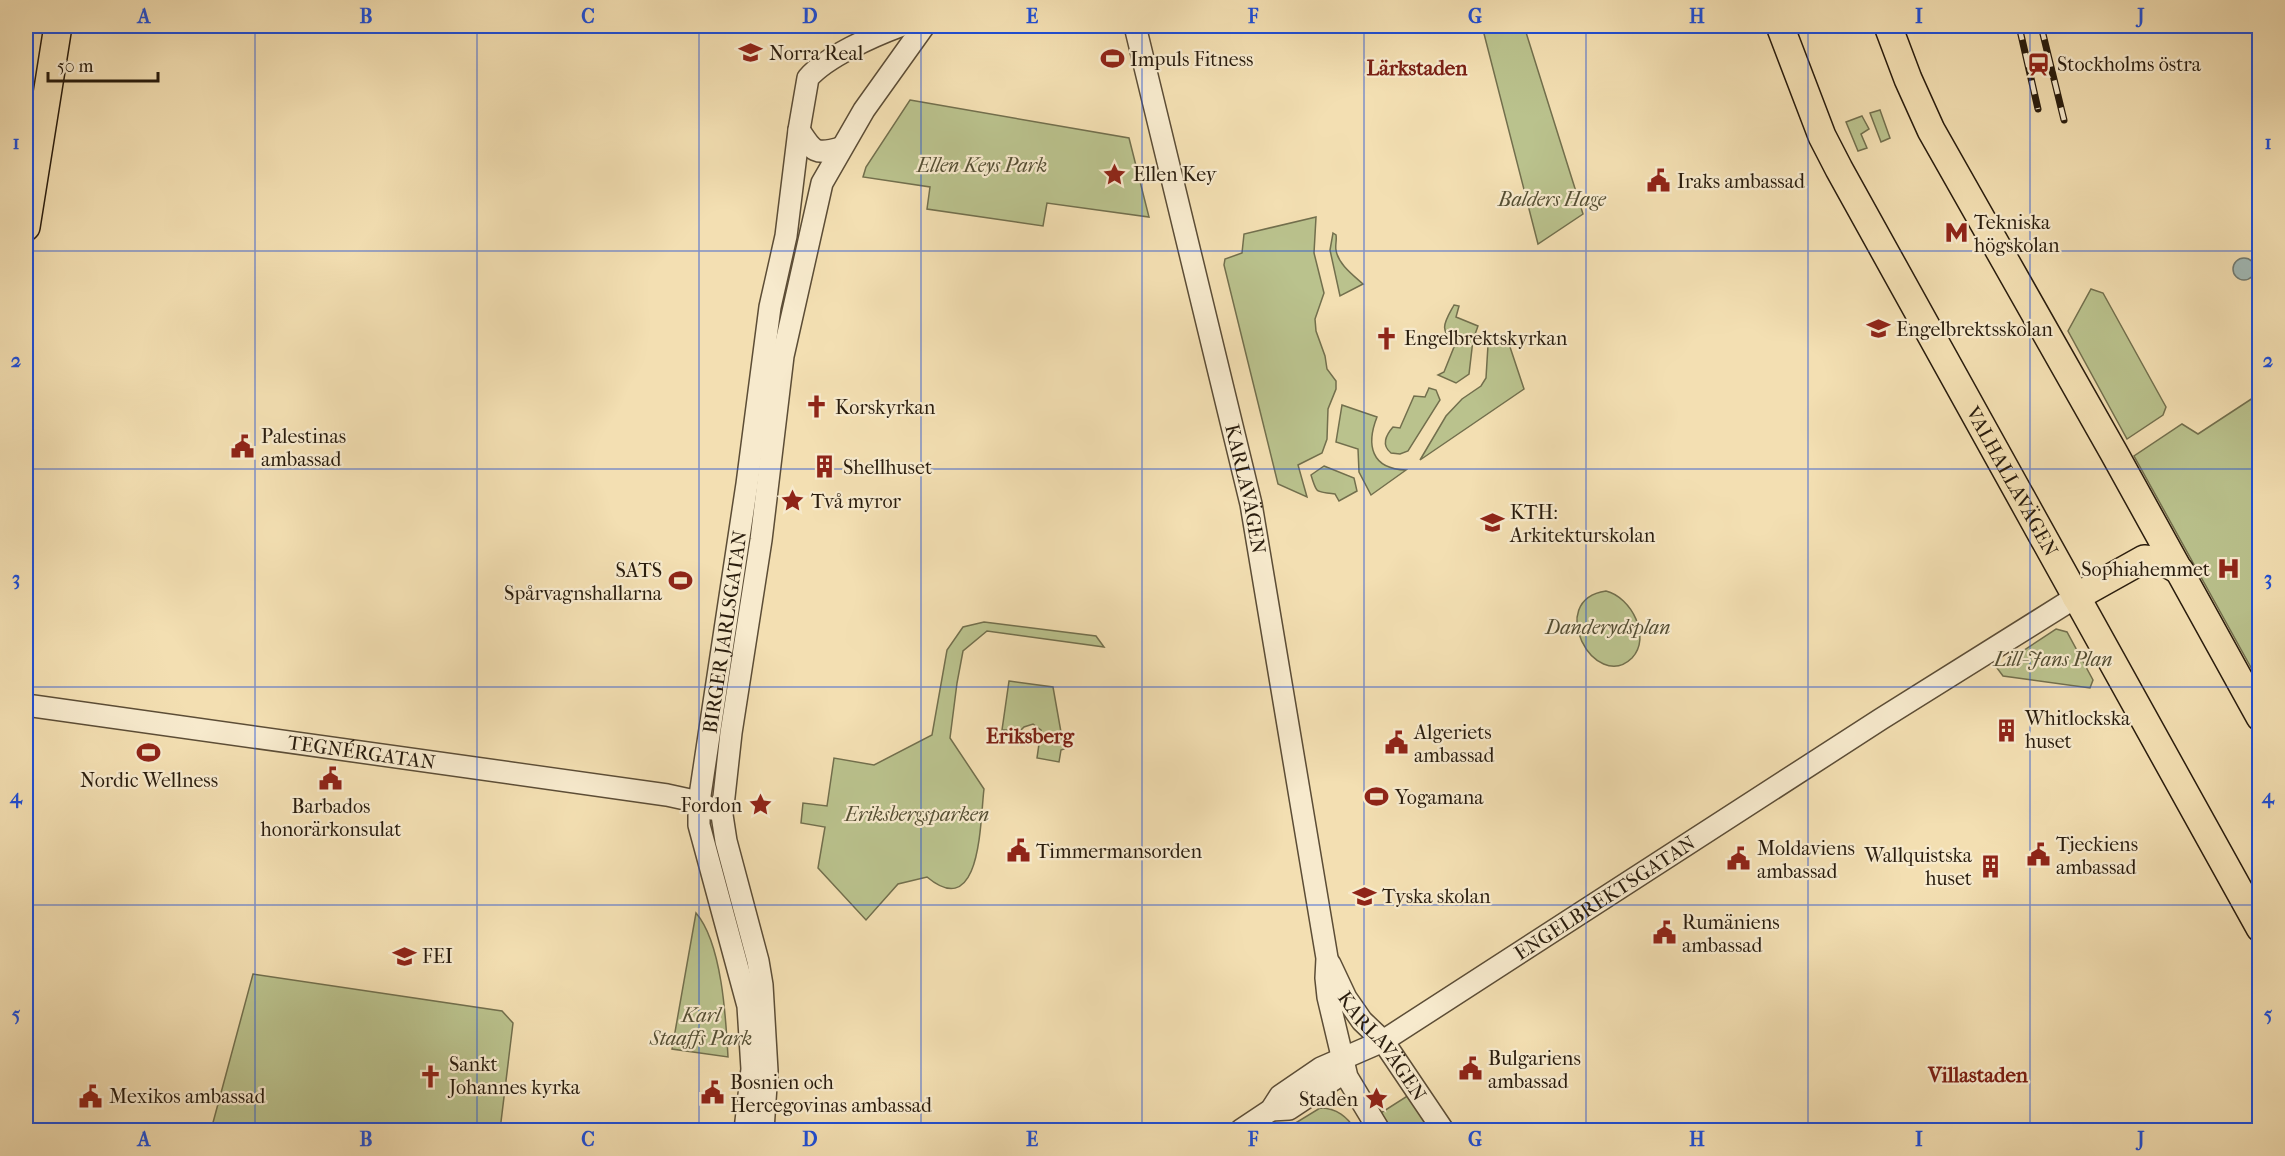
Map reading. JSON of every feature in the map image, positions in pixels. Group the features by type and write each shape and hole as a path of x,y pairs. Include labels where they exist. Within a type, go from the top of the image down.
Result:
{"main road":[{"path":"26,122 41,26"},
{"path":"26,227 58,26"},
{"name":"VALHALLAVÄGEN","path":"1780,26 1822,136 2259,928"},
{"path":"1888,26 1931,130 2180,571 2259,717"},
{"path":"2061,569 2068,576 2078,576 2156,529"},
{"path":"2076,597 2144,559 2163,561 2180,571"}],"street":[{"name":"BIRGER JARLSGATAN","path":"746,1131 752,1069 748,1006 699,825 699,802 747,484 770,307 786,236 808,78 813,72 866,40 900,26"},
{"name":"BIRGER JARLSGATAN","path":"763,1131 767,1061 762,985 758,961 726,841 722,815 731,733 761,540 783,356 822,183 864,110 924,26"},
{"name":"KARLAVÄGEN","path":"1135,26 1251,504 1327,958 1328,997 1349,1084 1379,1131"},
{"path":"799,130 810,148 824,152 841,148"},
{"name":"ENGELBREKTSGATAN","path":"1241,1131 1271,1110 1288,1109 1344,1065 2076,597"},
{"name":"TEGNÉRGATAN","path":"26,705 699,802"},
{"path":"699,802 722,815"},
{"path":"706,852 726,841"},
{"name":"KARLAVÄGEN","path":"1327,958 1346,998 1369,1030 1383,1041 1443,1131"}],"green space":[{"name":"Balders Hage","path":"1482,26 1524,26 1583,214 1538,244"},
{"name":"Ellen Keys Park","path":"910,100 1129,138 1149,217 1047,203 1043,226 927,209 930,187 863,177 866,167"},
{"path":"1880,110 1890,138 1881,142 1870,113"},
{"path":"1862,116 1869,129 1861,134 1867,148 1858,151 1846,122"},
{"path":"1316,217 1314,253 1324,293 1315,319 1316,331 1327,369 1336,381 1336,389 1328,409 1327,439 1322,453 1298,465 1307,497 1278,484 1224,265 1225,259 1242,253 1244,234"},
{"path":"1333,233 1336,235 1337,255 1346,269 1363,284 1340,296 1330,250"},
{"path":"2091,289 2103,293 2166,407 2163,415 2127,439 2068,331"},
{"path":"1454,305 1459,306 1456,317 1478,326 1473,340 1469,374 1456,383 1438,375 1444,372 1454,347 1445,326"},
{"path":"1495,339 1503,339 1509,344 1524,389 1420,460 1446,416 1462,399 1481,386 1486,378 1488,345"},
{"path":"1429,388 1436,390 1440,400 1408,451 1400,454 1391,453 1385,443 1388,433 1393,427 1400,428 1414,396 1425,397"},
{"name":"Sophiahemmet","path":"2259,394 2259,682 2134,456 2182,424 2198,434"},
{"path":"1342,405 1377,417 1372,437 1374,454 1385,465 1394,469 1406,470 1371,495 1359,472 1358,449 1336,442"},
{"path":"1324,466 1354,478 1357,491 1339,501 1335,494 1318,491 1311,475"},
{"name":"Danderydsplan","path":"1606,591 1623,601 1630,609 1639,629 1638,649 1632,658 1618,666 1604,664 1591,655 1582,641 1577,626 1579,610 1588,598"},
{"name":"Eriksbergsparken","path":"984,622 1096,636 1104,647 987,631 963,651 950,738 984,789 975,862 968,877 959,887 945,888 927,877 898,884 866,920 818,868 825,827 801,823 803,803 827,806 834,758 874,765 932,735 947,650 963,627"},
{"name":"Lill-Jans Plan","path":"2056,629 2067,632 2093,680 2090,688 2003,676 1997,668"},
{"path":"1009,681 1053,687 1064,749 1061,750 1059,762 1037,758 1041,730 1033,724 1021,730 1002,730"},
{"name":"Karl Staaffs Park","path":"696,913 705,926 717,962 724,1003 728,1057 672,1049"},
{"path":"253,974 502,1011 513,1023 500,1130 211,1130"},
{"path":"1412,1093 1436,1130 1386,1130 1376,1116"},
{"path":"1320,1108 1341,1114 1356,1130 1284,1130"}],"water":[{"path":"2244,258 2252,261 2255,269 2252,277 2244,280 2236,277 2233,269 2236,261"}],"railway":[{"path":"2019,26 2038,109"},
{"path":"2041,26 2064,120"}],"place":[{"name":"Norra Real","path":"751,53"},
{"name":"Impuls Fitness","path":"1112,59"},
{"name":"Stockholms östra","path":"2039,64"},
{"name":"Ellen Key","path":"1115,174"},
{"name":"Iraks ambassad","path":"1659,181"},
{"name":"Tekniska högskolan","path":"1956,233"},
{"name":"Engelbrektsskolan","path":"1878,329"},
{"name":"Engelbrektskyrkan","path":"1386,338"},
{"name":"Korskyrkan","path":"817,407"},
{"name":"Palestinas ambassad","path":"243,447"},
{"name":"Shellhuset","path":"825,467"},
{"name":"Två myror","path":"793,501"},
{"name":"KTH: Arkitekturskolan","path":"1492,523"},
{"name":"Sophiahemmet","path":"2228,569"},
{"name":"SATS Spårvagnshallarna","path":"680,581"},
{"name":"Whitlockska huset","path":"2007,730"},
{"name":"Algeriets ambassad","path":"1396,743"},
{"name":"Nordic Wellness","path":"149,752"},
{"name":"Barbados honorärkonsulat","path":"331,778"},
{"name":"Yogamana","path":"1377,797"},
{"name":"Fordon","path":"760,805"},
{"name":"Timmermansorden","path":"1018,851"},
{"name":"Tjeckiens ambassad","path":"2038,855"},
{"name":"Moldaviens ambassad","path":"1739,859"},
{"name":"Wallquistska huset","path":"1990,866"},
{"name":"Tyska skolan","path":"1364,896"},
{"name":"Rumäniens ambassad","path":"1664,933"},
{"name":"FEI","path":"404,956"},
{"name":"Bulgariens ambassad","path":"1470,1069"},
{"name":"Sankt Johannes kyrka","path":"431,1076"},
{"name":"Bosnien och Hercegovinas ambassad","path":"712,1093"},
{"name":"Mexikos ambassad","path":"91,1096"},
{"name":"Staden","path":"1376,1099"}],"district":[{"name":"Lärkstaden","path":"1417,68"},
{"name":"Eriksberg","path":"1030,736"},
{"name":"Villastaden","path":"1978,1075"}]}
